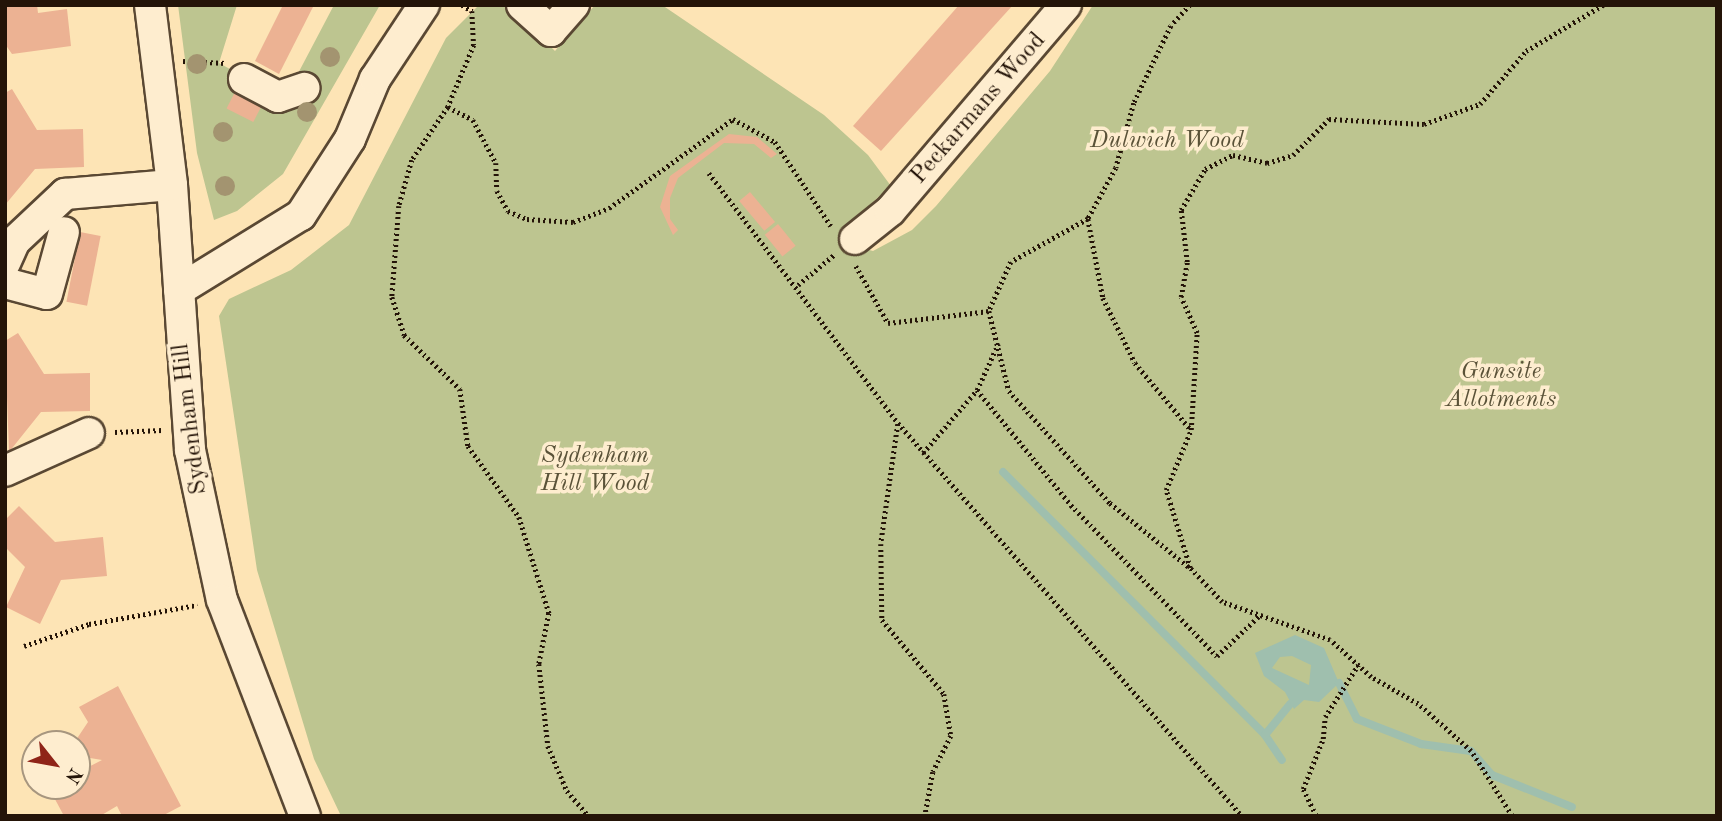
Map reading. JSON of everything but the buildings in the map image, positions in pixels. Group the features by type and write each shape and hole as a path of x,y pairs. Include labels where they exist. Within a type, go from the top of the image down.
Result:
{"street":[{"name":"Sydenham Hill","path":"150,5 172,185 187,428 222,600 305,816"},
{"path":"179,290 301,215 424,5"},
{"path":"522,5 551,31 574,5"},
{"name":"Peckarmans Wood","path":"847,244 890,211 1066,5"},
{"path":"239,73 278,97 304,88"},
{"path":"7,253 65,194 172,185"},
{"path":"5,283 47,294 64,232"},
{"path":"5,471 89,433"}],"path":[{"path":"462,5 472,11 474,45 448,107 412,160 399,206 392,297 404,335 460,389 468,446 519,517 549,613 538,664 548,746 567,791 589,816"},
{"path":"1189,5 1171,26 1135,103 1116,168 1088,219 1011,262 989,311 1009,391 1110,503 1190,568 1222,602 1330,640 1358,665 1418,704 1471,751 1512,816"},
{"path":"1190,568 1166,490 1192,430 1197,333 1181,297 1187,262 1181,210 1205,169 1233,155 1267,163 1293,155 1329,119 1424,124 1468,109 1480,104 1526,51 1603,5"},
{"path":"154,41 175,39 178,62 212,58 239,73"},
{"path":"448,107 472,120 496,163 497,191 508,211 527,219 573,222 609,208 733,119 775,142 847,244 888,323 989,311"},
{"path":"709,173 798,285 898,423 1242,816"},
{"path":"1088,219 1103,298 1135,363 1192,430"},
{"path":"798,285 847,244"},
{"path":"923,453 977,390 998,344"},
{"path":"977,390 1071,505 1217,656 1260,615"},
{"path":"898,423 881,544 882,620 944,694 951,736 933,772 925,816"},
{"path":"89,433 187,428"},
{"path":"24,646 89,624 222,600"},
{"path":"1317,816 1303,789 1337,698 1358,665"}],"green space":[{"path":"178,5 237,5 219,63 273,93 294,81 334,5 380,5 283,174 237,211 214,220 197,153"},
{"path":"479,5 508,5 555,51 595,5 662,5 824,115 868,155 891,186 846,226 862,248 873,251 912,230 936,206 1050,71 1093,5 1717,5 1717,816 341,816 314,759 257,570 219,316 229,299 291,270 349,225 446,38"}],"shaded area":[{"path":"1295,635 1324,648 1339,683 1319,702 1304,700 1294,709 1285,692 1264,676 1255,653","holes":["1292,656 1311,665 1309,685 1272,668 1280,657"]}],"waterway":[{"path":"1003,472 1265,735 1282,760"},
{"path":"1339,683 1357,719 1421,744 1471,751 1492,775 1572,807"},
{"path":"1265,735 1290,704"}],"park label":[{"name":"Dulwich Wood","path":"1167,142"},
{"name":"Gunsite Allotments","path":"1501,387"},
{"name":"Sydenham Hill Wood","path":"595,471"}]}
